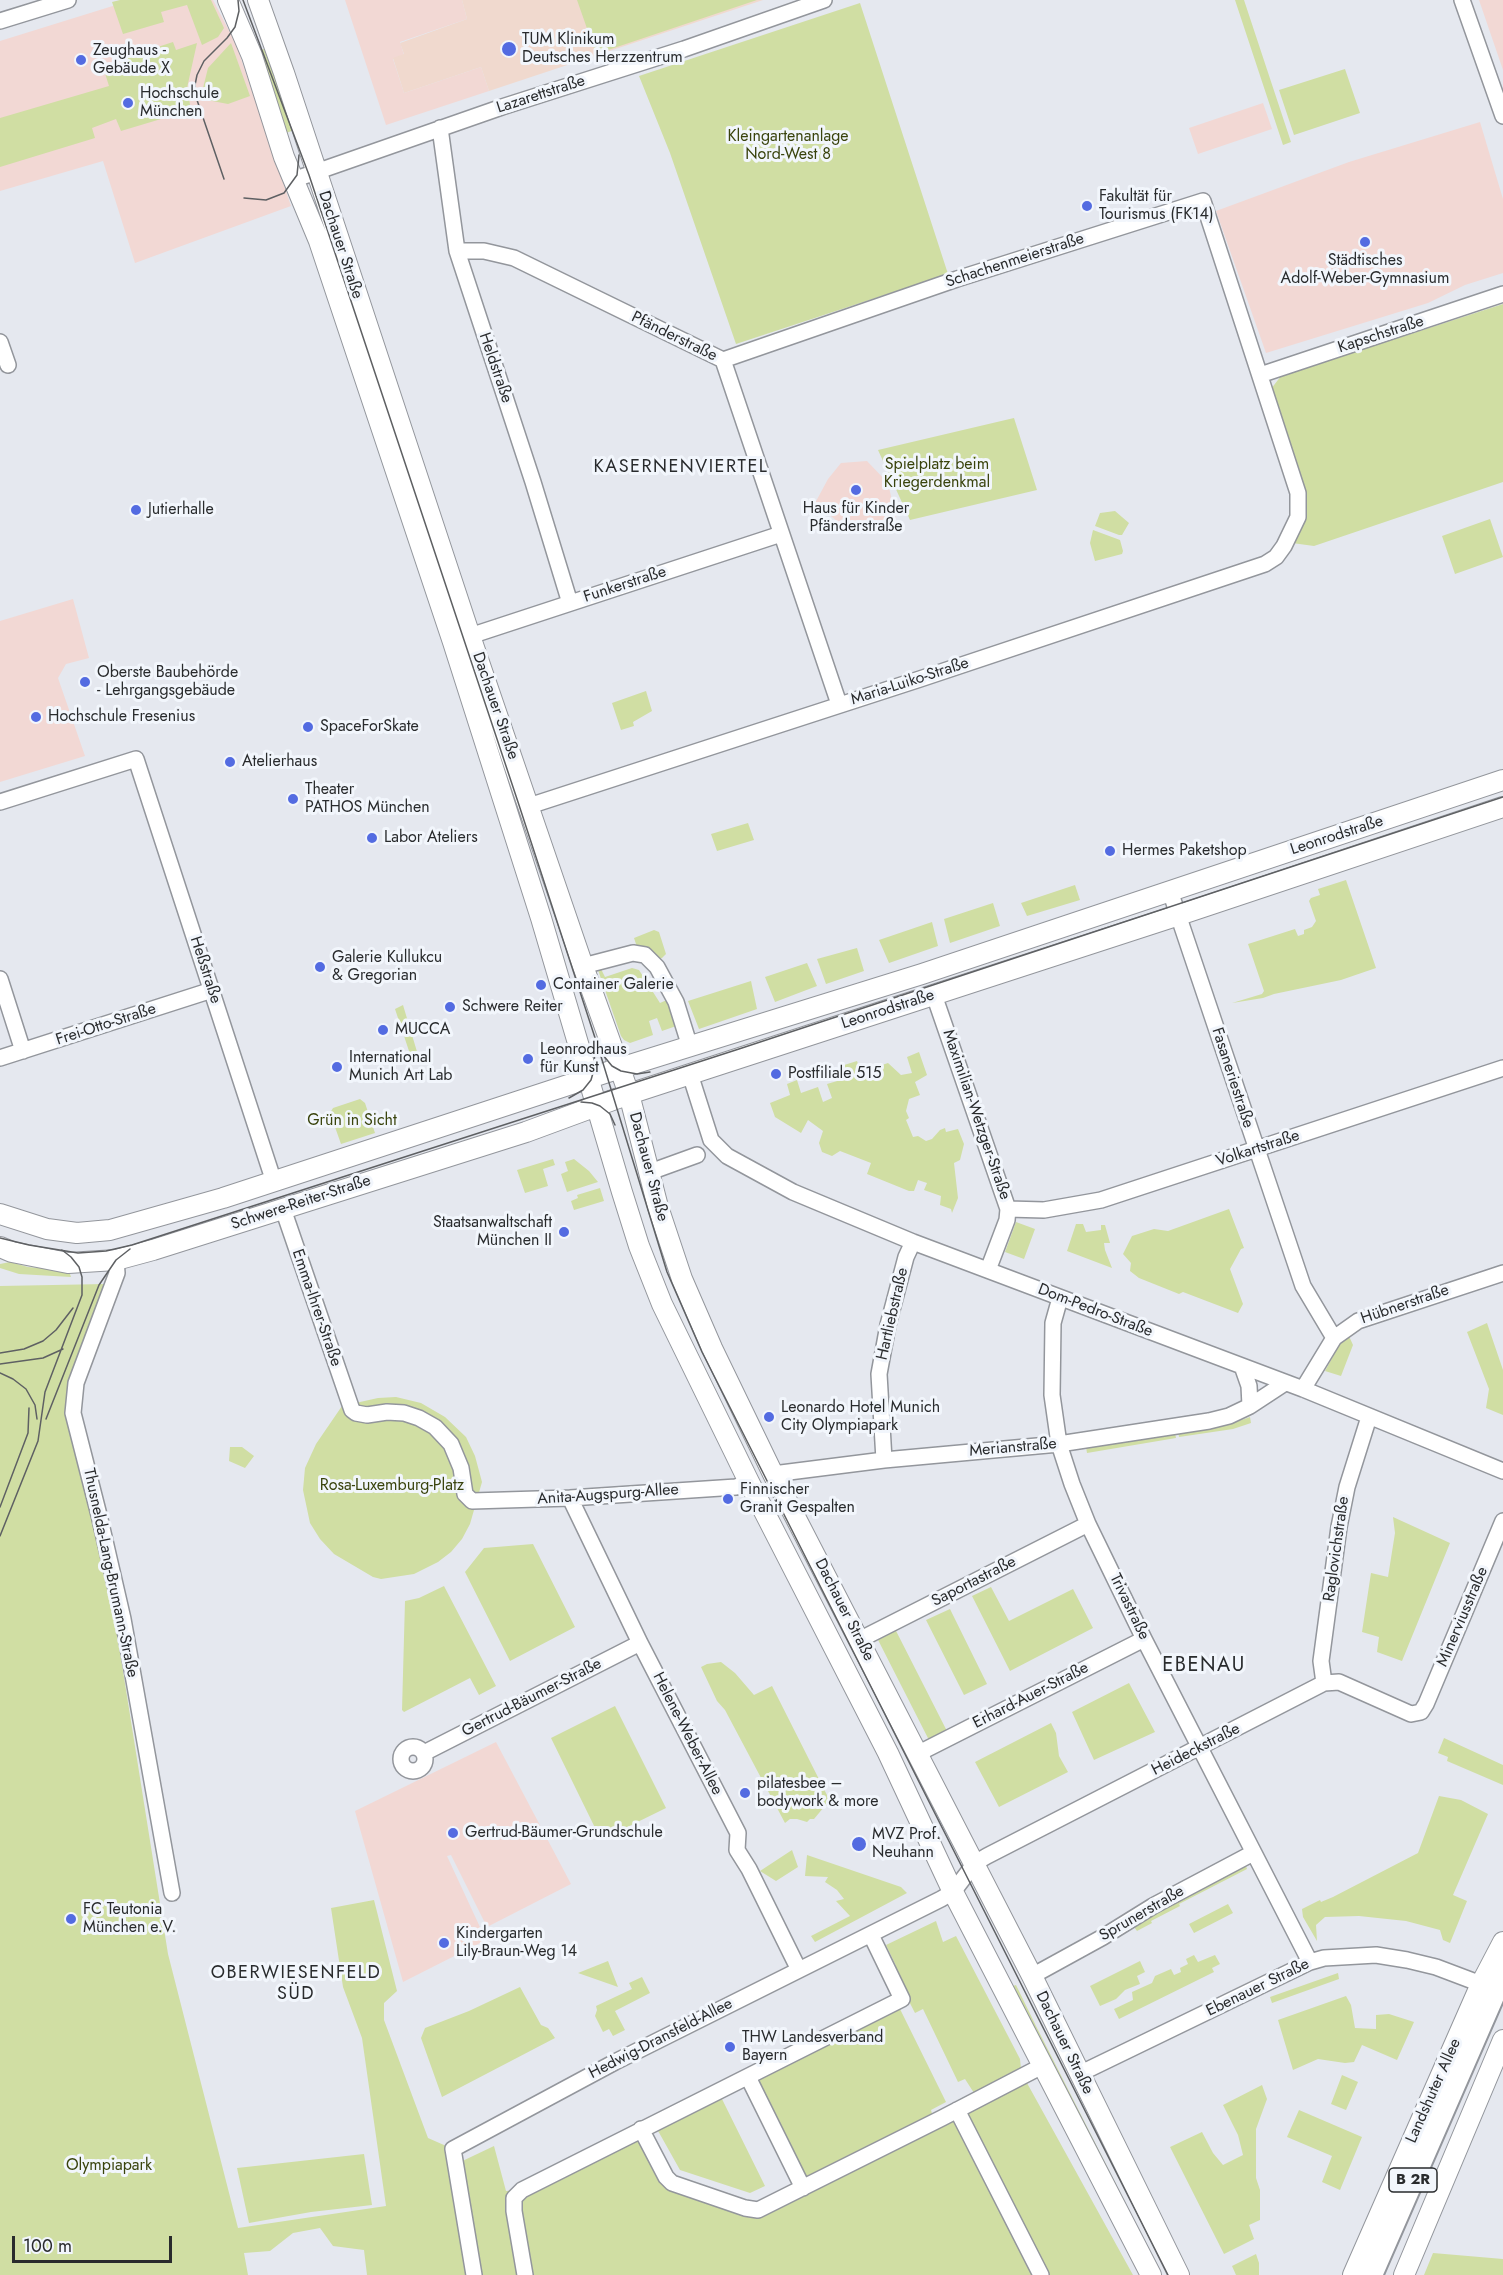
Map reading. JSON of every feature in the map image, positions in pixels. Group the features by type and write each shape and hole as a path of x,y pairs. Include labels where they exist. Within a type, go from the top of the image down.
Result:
{"highway":[{"name":"Landshuter Allee","path":"1371,2275 1503,1973"},
{"name":"Landshuter Allee","path":"1386,2275 1503,2010"}],"main road":[{"name":"Dachauer Straße","path":"228,0 252,56 293,180 326,261 450,631 590,1079 639,1246 662,1304 749,1482 846,1669 953,1892 1151,2275"},
{"name":"Dachauer Straße","path":"258,0 470,636 629,1094 658,1207 682,1279 712,1348 774,1474 975,1863 1179,2275"},
{"name":"Leonrodstraße","path":"590,1079 922,974 1503,780"},
{"name":"Leonrodstraße","path":"597,1107 629,1094 1503,807"},
{"name":"Schwere-Reiter-Straße","path":"0,1214 47,1229 77,1233 110,1230 274,1182 590,1079"},
{"name":"Schwere-Reiter-Straße","path":"0,1247 68,1263 116,1260 526,1132 597,1107"},
{"name":"Landshuter Allee","path":"1353,2275 1481,1984 1503,1942"},
{"path":"1404,2275 1503,2040"}],"street":[{"path":"0,21 69,0"},
{"name":"Lazarettstraße","path":"293,180 440,128 684,49 824,0"},
{"path":"1462,0 1503,116"},
{"name":"Heldstraße","path":"440,128 457,250 570,603"},
{"name":"Schachenmeierstraße","path":"723,360 957,279 1203,201 1298,493 1298,517 1284,546"},
{"name":"Pfänderstraße","path":"457,250 484,251 514,258 723,360 839,704"},
{"name":"Kapschstraße","path":"1260,375 1503,294"},
{"path":"0,342 8,365"},
{"name":"Funkerstraße","path":"470,636 781,534"},
{"name":"Maria-Luiko-Straße","path":"529,806 931,676 1264,564 1276,557 1284,546"},
{"name":"Heßstraße","path":"0,802 136,759 274,1182"},
{"path":"1170,891 1179,915"},
{"name":"Fasaneriestraße","path":"1179,915 1302,1286 1334,1338"},
{"path":"583,966 633,953 645,955 657,967 676,1002 690,1047"},
{"path":"0,979 23,1051"},
{"name":"Frei-Otto-Straße","path":"0,1058 212,990"},
{"name":"Maximilian-Wetzger-Straße","path":"934,995 1008,1209 1007,1220 988,1270"},
{"name":"Volkartstraße","path":"1008,1209 1044,1210 1101,1200 1503,1068"},
{"path":"650,1172 699,1154 711,1140 690,1074"},
{"name":"Dom-Pedro-Straße","path":"711,1140 727,1156 793,1192 913,1242 1303,1389 1503,1471"},
{"name":"Emma-Ihrer-Straße","path":"283,1209 349,1406 360,1414 387,1412 419,1418 444,1435 457,1456 467,1498"},
{"name":"Hartliebstraße","path":"884,1460 879,1374 888,1325 906,1257 913,1242"},
{"name":"Thusnelda-Lang-Brumann-Straße","path":"116,1260 117,1273 76,1383 73,1413 123,1619 172,1893"},
{"name":"Hübnerstraße","path":"1303,1389 1334,1338 1358,1320 1503,1273"},
{"name":"Trivastraße","path":"1060,1298 1053,1323 1052,1395 1059,1444 1088,1524 1144,1639 1310,1962"},
{"path":"1242,1366 1249,1386 1250,1406"},
{"name":"Merianstraße","path":"774,1474 884,1460 1059,1444 1209,1421 1229,1416 1250,1406 1285,1383"},
{"name":"Raglovichstraße","path":"1324,1683 1322,1661 1339,1527 1347,1487 1369,1417"},
{"name":"Anita-Augspurg-Allee","path":"467,1498 478,1502 570,1498 736,1487 749,1482"},
{"name":"Helene-Weber-Allee","path":"570,1498 640,1643 738,1833 737,1850 749,1869 799,1970"},
{"name":"Minerviusstraße","path":"1324,1683 1339,1682 1411,1714 1420,1712 1426,1704 1503,1521"},
{"name":"Saportastraße","path":"859,1640 1088,1524"},
{"name":"Erhard-Auer-Straße","path":"919,1753 1144,1639"},
{"name":"Gertrud-Bäumer-Straße","path":"424,1753 640,1643"},
{"name":"Heideckstraße","path":"975,1863 1324,1683"},
{"name":"Sprunerstraße","path":"1032,1976 1153,1906 1253,1853"},
{"name":"Hedwig-Dransfeld-Allee","path":"474,2275 454,2166 453,2148 615,2062 953,1892 975,1863"},
{"path":"525,2275 514,2211 514,2198 528,2187 902,1999 871,1935"},
{"name":"Ebenauer Straße","path":"1079,2074 1310,1962 1344,1955 1376,1955 1436,1966 1481,1984"},
{"name":"Dachauer Straße","path":"641,2129 666,2177 681,2187 744,2208 759,2210 1044,2065"},
{"path":"748,2077 803,2188"},
{"path":"957,2110 1041,2275"}],"shaded area":[{"name":"Hochschule München","path":"132,0 213,0 236,44 291,206 135,263 103,161 0,191 0,41"},
{"path":"345,0 462,0 467,19 400,42 404,55 393,59 404,93 481,67 489,91 386,125"},
{"name":"TUM Klinikum Deutsches Herzzentrum","path":"462,0 763,0 489,91 481,67 404,93 393,58 404,54 400,43 467,19"},
{"path":"1479,0 1503,0 1503,70"},
{"path":"1263,103 1272,129 1198,154 1189,128"},
{"name":"Städtisches Adolf-Weber-Gymnasium","path":"1480,122 1503,199 1503,273 1465,285 1428,303 1266,353 1216,211 1349,162"},
{"name":"Haus für Kinder Pfänderstraße","path":"867,461 888,483 896,518 851,524 845,517 838,522 814,505 828,479 841,463"},
{"name":"Hochschule Fresenius","path":"73,599 89,658 66,664 58,678 85,756 0,782 0,621"},
{"name":"Gertrud-Bäumer-Grundschule","path":"496,1742 571,1884 487,1927 451,1855 447,1856 486,1940 403,1982 355,1811"}],"green space":[{"path":"120,0 211,0 224,28 218,37 202,45 187,5 161,12 164,22 123,34 112,2"},
{"path":"577,0 757,0 596,54"},
{"path":"1235,0 1244,0 1291,142 1283,145"},
{"name":"Kleingartenanlage Nord-West 8","path":"860,3 948,274 736,344 670,153 639,76"},
{"path":"173,42 176,50 197,43 187,88 191,110 121,131 116,119 92,128 95,138 0,167 0,118 109,86 103,67 125,62 124,58"},
{"path":"231,43 250,96 228,104 207,100 203,88 208,68"},
{"path":"264,49 268,60 274,59 297,129 286,133 256,52"},
{"path":"1345,69 1360,113 1294,135 1279,90"},
{"path":"1503,304 1503,482 1314,546 1292,543 1303,513 1305,489 1271,389 1281,376"},
{"name":"Spielplatz beim Kriegerdenkmal","path":"1014,418 1037,490 910,520 878,450"},
{"path":"1115,511 1129,523 1122,535 1095,526 1100,513"},
{"path":"1490,519 1503,557 1455,574 1442,536"},
{"path":"1093,530 1120,540 1122,554 1095,561 1090,543"},
{"path":"646,691 652,711 633,722 634,726 621,730 612,703"},
{"path":"748,823 754,840 717,851 711,834"},
{"path":"1346,880 1376,968 1341,980 1232,1003 1262,994 1264,991 1248,944 1295,929 1298,936 1304,934 1304,930 1312,927 1316,921 1309,901 1320,895 1318,889"},
{"path":"1075,885 1080,900 1027,916 1021,903"},
{"path":"993,903 1000,926 950,943 944,919"},
{"path":"932,922 938,946 889,963 879,940"},
{"path":"654,930 659,932 666,954 657,959 637,947 634,938"},
{"path":"857,948 864,971 826,984 817,959"},
{"path":"807,963 817,986 775,1002 765,977"},
{"path":"632,968 639,970 660,1003 669,999 679,1025 662,1031 657,1018 649,1021 653,1035 630,1043 621,1036 598,970 601,969 605,977"},
{"path":"751,981 757,1009 699,1029 688,1001"},
{"path":"403,1005 418,1055 411,1057 395,1009"},
{"path":"919,1052 927,1075 915,1082 920,1095 909,1099 906,1111 909,1118 906,1120 913,1137 918,1136 926,1141 945,1128 946,1132 958,1129 964,1144 960,1160 954,1163 958,1198 952,1213 951,1209 940,1205 941,1196 924,1190 927,1183 918,1180 914,1191 909,1191 867,1174 871,1163 840,1151 832,1156 822,1152 819,1143 823,1131 808,1120 801,1133 775,1117 770,1103 790,1095 787,1084 797,1080 801,1093 818,1087 823,1102 832,1098 827,1084 844,1079 841,1066 857,1061 861,1072 888,1063 901,1075 912,1073 907,1057"},
{"name":"Grün in Sicht","path":"360,1099 365,1103 375,1133 341,1144 330,1113 333,1108"},
{"path":"553,1159 555,1165 543,1169 548,1186 525,1193 517,1170"},
{"path":"574,1159 598,1182 567,1192 561,1174 568,1171 565,1162"},
{"path":"600,1188 604,1201 574,1210 571,1201 578,1198 577,1195"},
{"path":"1229,1209 1244,1248 1241,1249 1230,1269 1243,1304 1238,1313 1183,1292 1179,1294 1139,1278 1130,1271 1131,1263 1123,1254 1132,1236 1154,1229 1168,1231"},
{"path":"1016,1222 1035,1229 1024,1259 1005,1252"},
{"path":"1076,1224 1083,1224 1086,1232 1101,1230 1101,1225 1105,1225 1110,1243 1104,1243 1105,1250 1112,1268 1067,1251"},
{"path":"10,1262 28,1267 69,1271 71,1277 19,1274 0,1268 0,1264"},
{"name":"Olympiapark","path":"106,1284 69,1385 109,1583 168,1954 238,2228 386,2206 362,2038 343,1987 331,1908 374,1900 397,1991 384,2003 384,2020 428,2138 453,2149 454,2165 494,2146 506,2191 522,2190 626,2137 649,2144 666,2177 759,2210 803,2195 1027,2083 1133,2275 367,2275 364,2250 333,2246 320,2228 293,2233 270,2251 244,2253 248,2275 0,2275 0,1286"},
{"path":"1487,1323 1503,1370 1503,1415 1486,1408 1489,1389 1467,1332"},
{"path":"1348,1334 1353,1345 1341,1376 1325,1371 1342,1340"},
{"name":"Rosa-Luxemburg-Platz","path":"396,1397 421,1403 445,1417 466,1437 475,1456 482,1482 470,1524 462,1539 451,1552 438,1562 414,1574 381,1579 373,1577 334,1554 320,1539 310,1523 303,1490 305,1468 316,1444 342,1406 378,1398"},
{"path":"1250,1417 1251,1423 1233,1429 1179,1437 1178,1431 1233,1423"},
{"path":"1175,1433 1176,1438 1087,1453 1086,1447"},
{"path":"230,1447 242,1447 254,1456 245,1468 229,1461"},
{"path":"1393,1517 1450,1543 1402,1661 1377,1652 1379,1637 1362,1632 1371,1573 1388,1577 1395,1533"},
{"path":"533,1544 575,1627 510,1661 465,1572 484,1548"},
{"path":"444,1586 496,1686 479,1695 470,1678 404,1712 402,1710 405,1601 419,1598"},
{"path":"991,1587 1009,1621 1073,1589 1093,1628 1010,1671 972,1596"},
{"path":"950,1609 987,1684 964,1695 926,1620"},
{"path":"892,1623 950,1737 932,1746 874,1632"},
{"path":"721,1662 735,1673 754,1695 772,1686 831,1803 824,1807 814,1819 807,1822 790,1819 785,1823 725,1710 717,1701 701,1667"},
{"path":"1129,1683 1155,1732 1094,1760 1072,1712"},
{"path":"615,1706 666,1808 601,1840 551,1738"},
{"path":"1051,1723 1056,1733 1059,1756 1068,1772 999,1807 975,1762"},
{"path":"1444,1738 1503,1765 1503,1785 1447,1761 1448,1757 1438,1753"},
{"path":"1439,1796 1461,1800 1488,1814 1453,1895 1467,1901 1450,1943 1443,1940 1440,1930 1406,1921 1359,1916 1325,1917 1316,1925 1317,1941 1303,1917 1302,1909 1320,1900 1321,1902 1333,1897 1418,1853"},
{"path":"792,1850 798,1867 776,1881 760,1871"},
{"path":"807,1855 901,1887 907,1893 815,1942 811,1936 850,1916 836,1901 844,1899 837,1890 825,1882 828,1877 805,1876"},
{"path":"1246,1866 1247,1869 1179,1904 1180,1906 1151,1921 1152,1923 1137,1931 1134,1927 1174,1903"},
{"path":"1228,1904 1233,1913 1194,1933 1189,1924"},
{"path":"936,1921 943,1942 956,1936 1020,2059 1021,2069 974,2093 965,2079 958,2082 923,2009 915,2013 892,1968 896,1966 886,1945"},
{"path":"1194,1955 1198,1962 1215,1955 1220,1964 1212,1968 1214,1972 1119,2019 1114,2009 1133,2000 1132,1992 1152,1983 1155,1976 1171,1969 1174,1975 1181,1972 1180,1968 1188,1964 1186,1959"},
{"path":"608,1961 618,1987 578,1973"},
{"path":"1140,1961 1145,1972 1137,1976 1140,1984 1125,1990 1116,1999 1100,2006 1090,1986"},
{"path":"1338,1973 1339,1979 1272,2003 1270,1997"},
{"path":"642,1977 650,1993 615,2011 625,2030 613,2036 609,2029 603,2032 595,2016 596,2006 632,1989 629,1983"},
{"path":"1016,1985 1162,2275 1158,2275 1010,1987"},
{"path":"520,1987 541,2025 548,2028 555,2038 442,2097 421,2038 425,2028 469,2011"},
{"path":"1346,1996 1351,2005 1355,2028 1376,2029 1376,2015 1389,2014 1414,2022 1397,2060 1362,2045 1354,2062 1318,2059 1293,2070 1278,2020"},
{"path":"899,2007 946,2102 931,2110 933,2117 808,2179 803,2175 759,2088 760,2079"},
{"path":"1342,2075 1358,2082 1346,2110 1331,2104"},
{"path":"1262,2085 1267,2099 1256,2129 1256,2178 1260,2190 1260,2220 1249,2225 1254,2239 1224,2254 1170,2147 1202,2132 1213,2153 1223,2165 1243,2155 1238,2135 1223,2105"},
{"path":"721,2097 765,2186 750,2193 680,2170 657,2129"},
{"path":"1299,2110 1362,2137 1340,2190 1322,2182 1332,2156 1287,2137"},
{"path":"364,2154 372,2205 311,2212 249,2223 237,2168"},
{"path":"1433,2253 1503,2259 1503,2275 1424,2275"},
{"path":"1256,2254 1259,2275 1236,2275 1232,2266"}],"tram line":[{"path":"224,179 197,100 195,85 204,61 235,27 239,11 238,0"},
{"path":"243,0 309,175 599,1050 667,1272 702,1352 1168,2275"},
{"path":"244,198 266,200 284,193 297,175 299,155"},
{"path":"0,1238 78,1253 106,1251 132,1245 742,1048 1503,797"},
{"path":"569,1098 583,1090 591,1080 595,1066 594,1050"},
{"path":"603,1055 612,1066 621,1071 637,1074 650,1072"},
{"path":"581,1102 600,1106 610,1114 615,1125"},
{"path":"46,1419 99,1285 116,1260 130,1249"},
{"path":"0,1536 38,1441 45,1392 82,1295 82,1277 79,1267 62,1250"},
{"path":"0,1353 24,1349 43,1341 56,1330 73,1308"},
{"path":"0,1364 43,1358 63,1349"},
{"path":"0,1373 26,1389 35,1405 37,1419"},
{"path":"0,1507 28,1433 29,1408"}],"place":[{"name":"TUM Klinikum Deutsches Herzzentrum","path":"509,49"},
{"name":"Zeughaus - Gebäude X","path":"81,60"},
{"name":"Hochschule München","path":"128,103"},
{"name":"Fakultät für Tourismus (FK14)","path":"1087,206"},
{"name":"Städtisches Adolf-Weber-Gymnasium","path":"1365,242"},
{"name":"Haus für Kinder Pfänderstraße","path":"856,490"},
{"name":"Jutierhalle","path":"136,510"},
{"name":"Oberste Baubehörde - Lehrgangsgebäude","path":"85,682"},
{"name":"Hochschule Fresenius","path":"36,717"},
{"name":"SpaceForSkate","path":"308,727"},
{"name":"Atelierhaus","path":"230,762"},
{"name":"Theater PATHOS München","path":"293,799"},
{"name":"Labor Ateliers","path":"372,838"},
{"name":"Hermes Paketshop","path":"1110,851"},
{"name":"Galerie Kullukcu & Gregorian","path":"320,967"},
{"name":"Container Galerie","path":"541,985"},
{"name":"Schwere Reiter","path":"450,1007"},
{"name":"MUCCA","path":"383,1030"},
{"name":"Leonrodhaus für Kunst","path":"528,1059"},
{"name":"International Munich Art Lab","path":"337,1067"},
{"name":"Postfiliale 515","path":"776,1074"},
{"name":"Staatsanwaltschaft München II","path":"564,1232"},
{"name":"Leonardo Hotel Munich City Olympiapark","path":"769,1417"},
{"name":"Finnischer Granit Gespalten","path":"728,1499"},
{"name":"pilatesbee – bodywork & more","path":"745,1793"},
{"name":"Gertrud-Bäumer-Grundschule","path":"453,1833"},
{"name":"MVZ Prof. Neuhann","path":"859,1844"},
{"name":"FC Teutonia München e.V.","path":"71,1919"},
{"name":"Kindergarten Lily-Braun-Weg 14","path":"444,1943"},
{"name":"THW Landesverband Bayern","path":"730,2047"}],"district":[{"name":"KASERNENVIERTEL","path":"681,468"},
{"name":"EBENAU","path":"1204,1666"},
{"name":"OBERWIESENFELD SÜD","path":"296,1984"}]}
